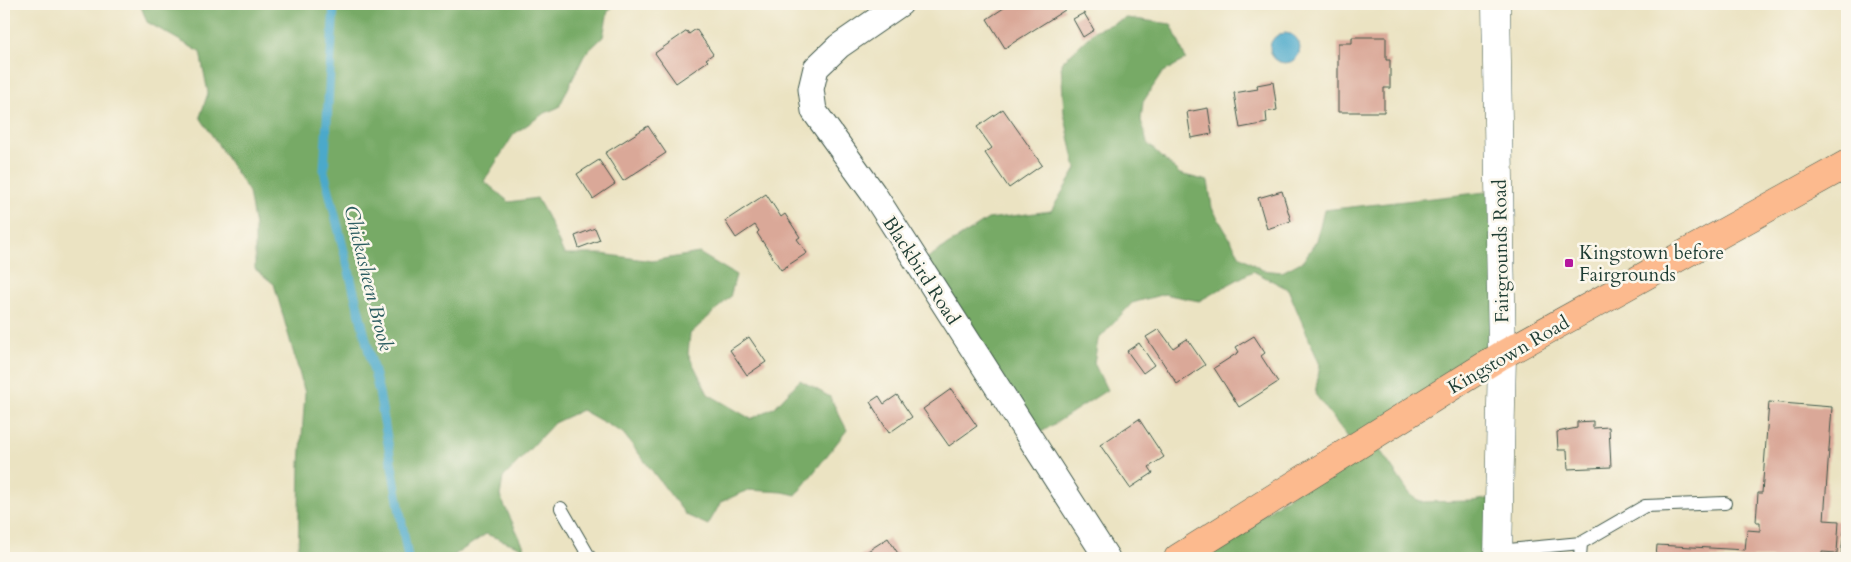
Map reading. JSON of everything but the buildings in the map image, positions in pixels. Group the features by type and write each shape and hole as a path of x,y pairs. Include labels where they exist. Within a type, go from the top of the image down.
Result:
{"main road":[{"name":"Kingstown Road","path":"1178,558 1502,355 1847,164"}],"street":[{"name":"Blackbird Road","path":"900,4 839,46 816,68 811,88 814,111 873,193 1107,558"},
{"name":"Fairgrounds Road","path":"1496,4 1502,355 1498,554"}],"lane":[{"path":"1498,554 1581,543 1645,506 1726,503"},
{"path":"561,508 590,558"},
{"path":"1580,558 1581,543"}],"green space":[{"path":"140,4 616,4 608,11 603,37 585,54 559,107 543,114 514,134 484,181 509,202 537,198 564,254 602,254 652,261 699,253 736,275 730,297 690,334 688,354 708,394 751,419 775,407 800,380 830,397 847,430 796,495 783,492 748,490 721,502 708,525 686,515 623,433 582,410 554,423 503,478 500,496 525,549 486,534 452,558 298,558 300,464 305,393 274,284 255,269 255,227 249,192 200,117 208,93 200,52 147,22"},
{"path":"1127,18 1171,24 1186,59 1162,73 1143,102 1141,120 1147,143 1180,174 1208,181 1212,208 1240,256 1262,270 1282,272 1303,261 1317,240 1324,210 1495,191 1500,343 1373,440 1410,494 1420,502 1472,501 1493,498 1494,558 1203,558 1356,448 1315,394 1320,365 1288,289 1253,271 1199,301 1164,294 1132,303 1098,340 1094,363 1107,390 1034,437 918,264 988,219 1051,211 1076,169 1064,113 1061,63 1096,30"}],"water":[{"path":"1285,33 1291,34 1299,42 1299,54 1291,62 1285,63 1279,62 1271,54 1270,48 1271,42 1279,34"}],"waterway":[{"name":"Chickasheen Brook","path":"334,4 324,171 379,392 408,558"}],"railway":[{"path":"1843,558 1847,527"}],"place":[{"name":"Kingstown before Fairgrounds","path":"1569,263"}]}
